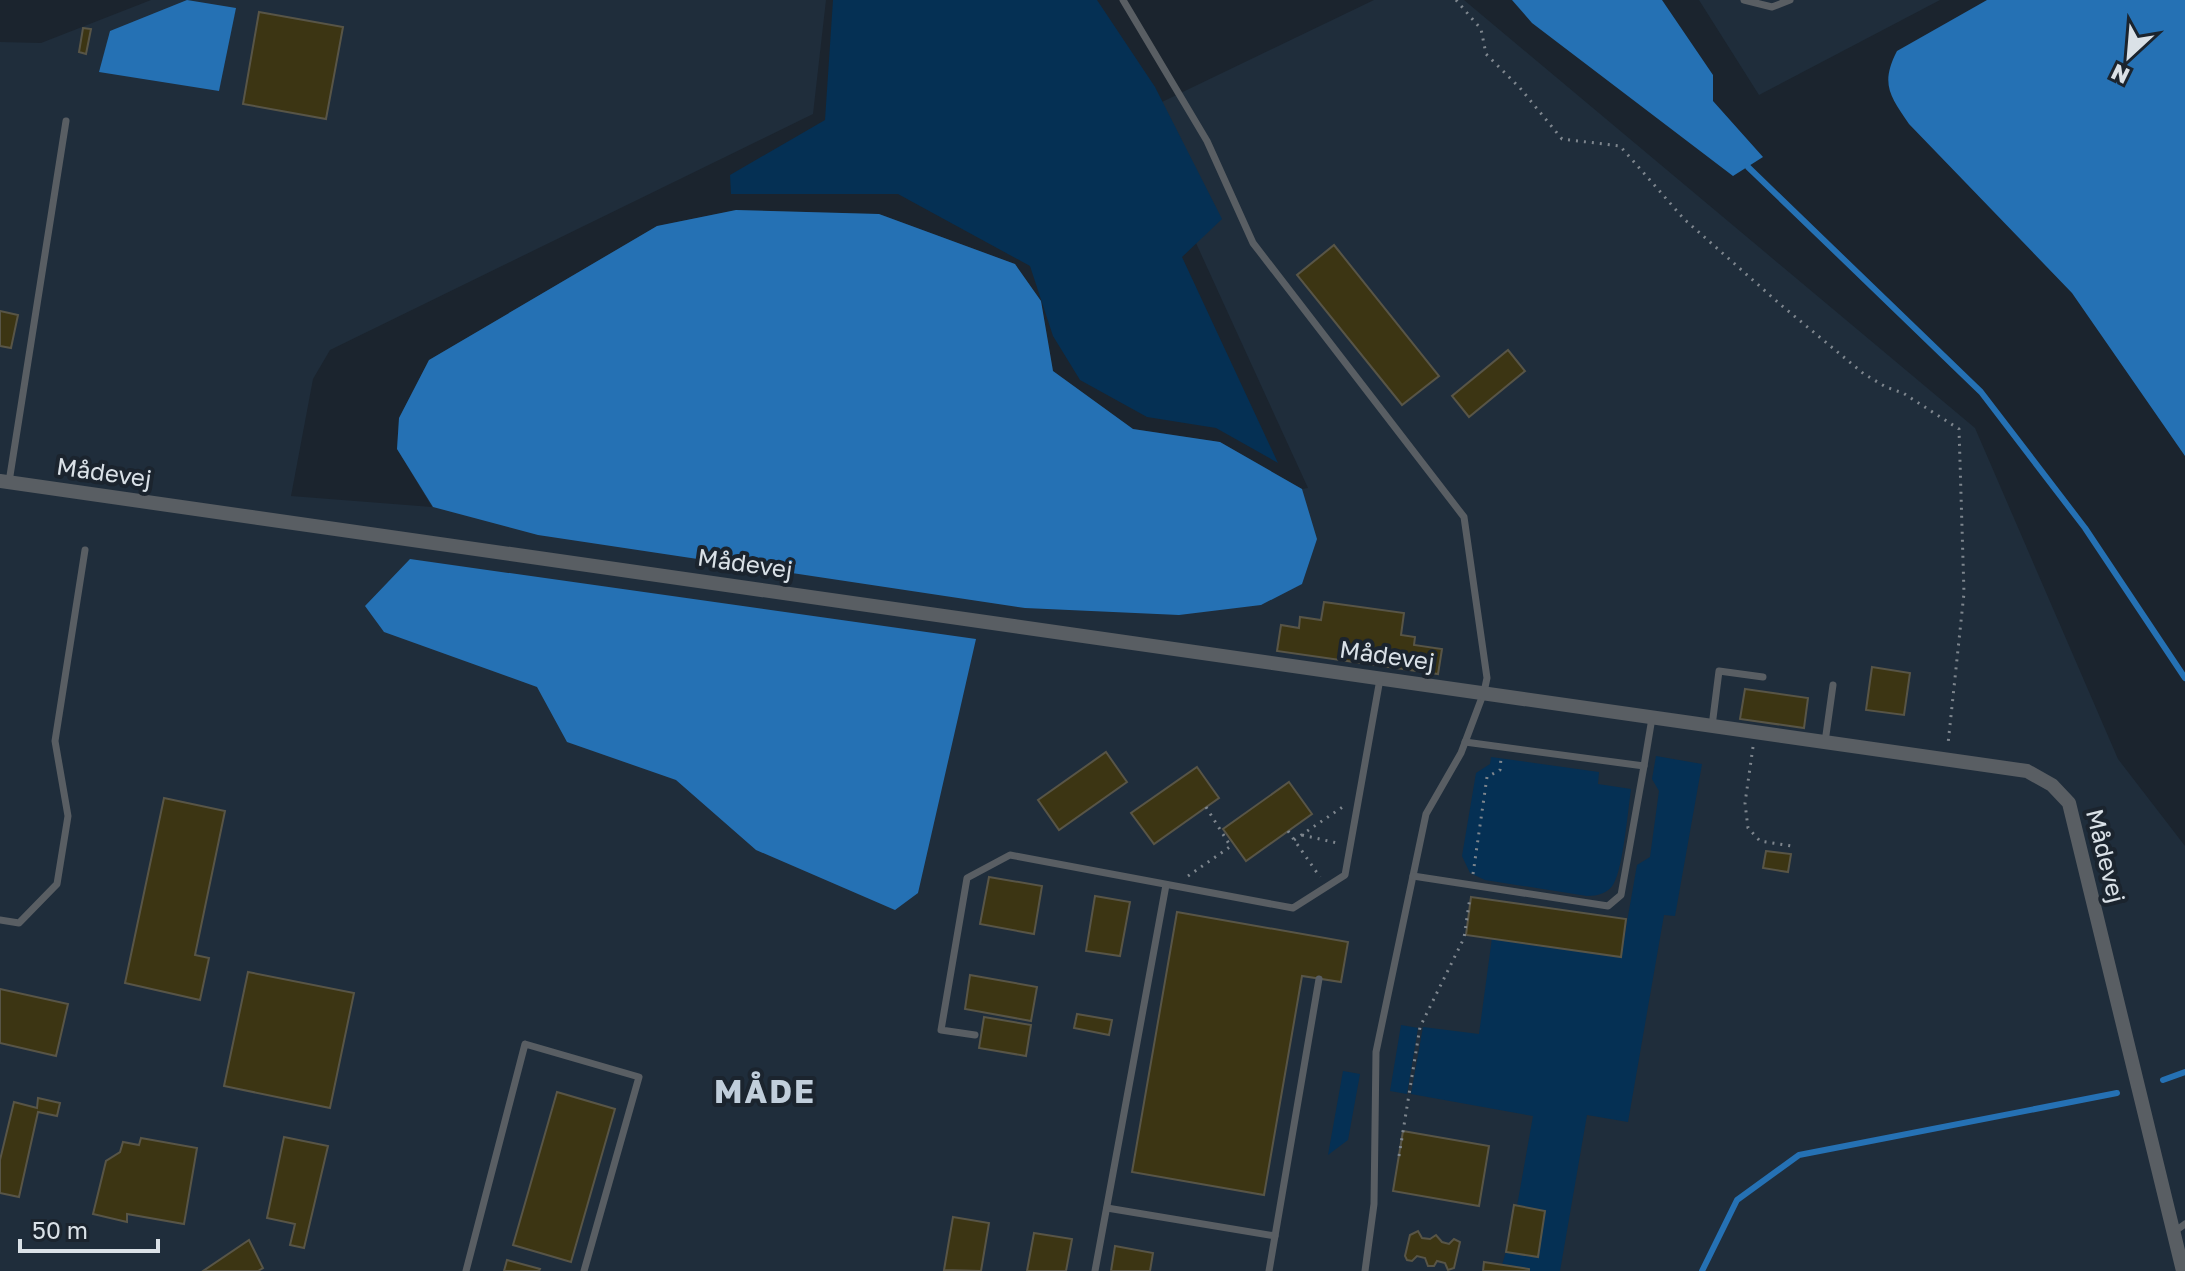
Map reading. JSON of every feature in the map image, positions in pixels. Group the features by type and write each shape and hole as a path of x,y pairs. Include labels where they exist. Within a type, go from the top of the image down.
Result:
{"street":[{"name":"Mådevej","path":"5,482 2027,771 2052,785 2069,803 2179,1228 2183,1271"}],"lane":[{"path":"1123,0 1207,141 1253,243 1464,517 1487,678 1465,742 1426,814 1376,1052 1374,1204 1365,1271"},
{"path":"1744,0 1772,7 1790,0"},
{"path":"5,482 66,121"},
{"path":"0,920 19,923 57,884 68,816 55,741 85,550"},
{"path":"1712,726 1719,671 1763,677"},
{"path":"975,1035 941,1030 967,878 1010,855 1293,908 1345,875 1380,677"},
{"path":"1825,742 1833,685"},
{"path":"1413,876 1608,906 1621,895 1652,717"},
{"path":"1465,742 1644,766"},
{"path":"1095,1271 1170,885"},
{"path":"1269,1271 1319,979"},
{"path":"466,1271 525,1044 639,1077 584,1271"},
{"path":"1107,1208 1275,1236"}],"path":[{"path":"1456,0 1481,29 1486,54 1520,88 1562,139 1620,146 1684,219 1781,305 1864,374 1903,393 1959,429 1964,593 1946,759"},
{"path":"1756,732 1745,803 1748,828 1760,841 1792,846"},
{"path":"1399,1156 1420,1027 1464,938 1487,777 1500,770 1501,759"},
{"path":"1294,840 1357,796"},
{"path":"1170,885 1232,846 1206,807"},
{"path":"1288,831 1327,886"},
{"path":"1302,835 1349,845"}],"shaded area":[{"path":"151,0 826,0 813,114 330,350 313,379 291,496 432,507 397,449 399,418 429,360 657,226 736,210 879,214 1015,264 1041,301 1053,371 1133,429 1220,442 1302,489 1308,488 1137,114 1374,0 1464,0 1975,428 2118,759 2185,846 2185,1271 0,1271 0,42 41,43"},
{"path":"187,0 236,8 219,91 99,72 110,31"},
{"path":"833,0 1097,0 1155,87 1222,219 1182,257 1278,463 1216,428 1147,417 1080,380 1053,336 1030,266 898,194 731,194 730,175 825,120"},
{"path":"1512,0 1662,0 1713,75 1713,101 1763,157 1733,176 1532,23"},
{"path":"1699,0 1940,0 1759,95"},
{"path":"1987,0 2185,0 2185,456 2072,293 1909,124 1892,97 1888,81 1897,51"},
{"path":"736,210 879,214 1015,264 1041,301 1053,371 1133,429 1220,442 1302,489 1317,539 1302,584 1261,605 1179,615 1025,608 538,535 433,507 397,449 399,418 429,360 657,226"},
{"path":"410,559 976,639 918,893 895,910 756,850 676,780 567,742 537,687 384,632 365,606"},
{"path":"1656,756 1702,764 1675,916 1664,915 1628,1122 1587,1115 1560,1271 1529,1271 1502,1265 1506,1252 1538,1257 1545,1211 1517,1206 1533,1116 1411,1094 1423,1027 1479,1034 1492,938 1621,956 1637,865 1650,857 1659,791 1652,779"},
{"path":"1491,757 1599,772 1598,784 1631,789 1620,865 1609,889 1599,895 1587,896 1485,880 1470,873 1462,856 1476,773 1490,764"},
{"path":"1401,1025 1418,1028 1407,1094 1390,1091"},
{"path":"1343,1071 1360,1074 1348,1140 1328,1155"}],"building":[{"path":"259,12 343,27 326,119 243,104"},
{"path":"83,28 91,29 86,54 79,52"},
{"path":"1334,245 1439,376 1402,405 1297,275"},
{"path":"0,311 18,315 11,348 0,346"},
{"path":"1508,350 1525,371 1469,417 1452,396"},
{"path":"1324,602 1404,613 1401,635 1415,637 1414,645 1442,649 1438,674 1277,651 1281,625 1299,628 1300,617 1321,620"},
{"path":"1872,667 1910,673 1904,715 1866,710"},
{"path":"1745,689 1808,698 1804,728 1740,719"},
{"path":"1106,752 1127,782 1059,830 1038,800"},
{"path":"1197,767 1219,798 1154,844 1131,813"},
{"path":"1289,782 1312,814 1246,861 1223,829"},
{"path":"164,798 225,811 195,955 209,958 200,1000 125,983"},
{"path":"1766,851 1791,854 1788,872 1763,868"},
{"path":"989,877 1042,886 1034,934 980,924"},
{"path":"1095,896 1130,902 1120,956 1086,951"},
{"path":"1471,897 1626,919 1621,957 1466,935"},
{"path":"1177,912 1348,942 1341,982 1302,976 1264,1195 1132,1172"},
{"path":"248,972 354,993 330,1108 224,1086"},
{"path":"970,975 1037,987 1031,1021 965,1009"},
{"path":"0,989 68,1004 56,1056 0,1043"},
{"path":"1077,1014 1112,1020 1109,1035 1074,1028"},
{"path":"984,1017 1031,1025 1026,1056 979,1048"},
{"path":"557,1092 615,1109 571,1262 513,1245"},
{"path":"38,1098 60,1103 57,1116 38,1112 19,1197 0,1193 0,1160 14,1102 37,1108"},
{"path":"1403,1131 1489,1146 1479,1206 1393,1191"},
{"path":"284,1137 328,1146 304,1248 290,1245 295,1224 267,1218"},
{"path":"141,1138 197,1148 184,1224 127,1214 127,1222 93,1214 106,1161 120,1152 123,1142 139,1145"},
{"path":"1514,1205 1545,1211 1538,1257 1506,1252"},
{"path":"953,1217 989,1223 981,1271 944,1270"},
{"path":"1418,1231 1422,1238 1430,1239 1436,1235 1442,1242 1449,1244 1454,1239 1460,1242 1454,1268 1448,1270 1445,1263 1437,1261 1434,1266 1428,1266 1425,1258 1417,1256 1412,1261 1407,1260 1405,1256 1410,1235"},
{"path":"1034,1233 1072,1239 1066,1271 1027,1271"},
{"path":"249,1240 263,1268 258,1271 203,1271"},
{"path":"1115,1246 1153,1253 1150,1271 1111,1271"},
{"path":"507,1260 540,1269 504,1271"},
{"path":"1484,1262 1529,1269 1529,1271 1483,1271"}],"waterway":[{"path":"1748,167 1981,392 2085,528 2185,678"},
{"path":"2163,1080 2185,1072"},
{"path":"1702,1271 1737,1200 1799,1155 2117,1093"}],"district":[{"name":"MÅDE","path":"765,1092"}]}
